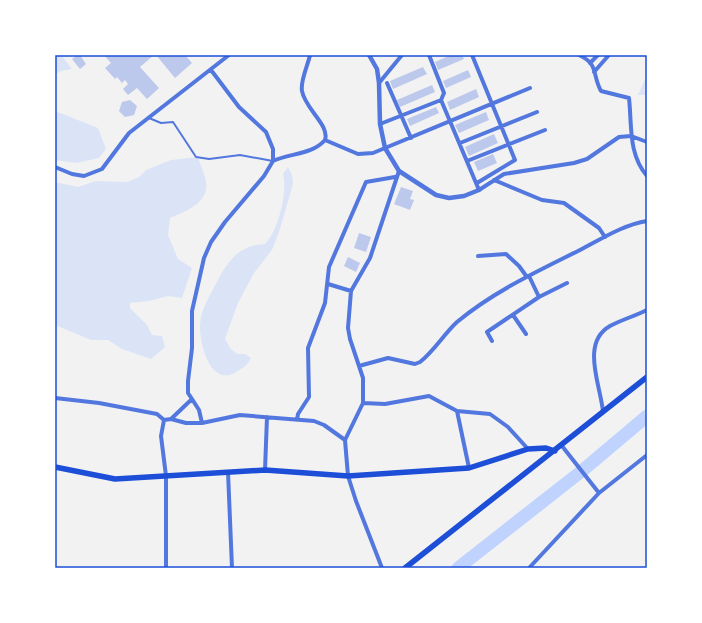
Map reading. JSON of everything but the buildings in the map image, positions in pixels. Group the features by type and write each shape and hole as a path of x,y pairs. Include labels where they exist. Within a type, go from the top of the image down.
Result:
{"main road":[{"path":"405,568 555,451 564,448 603,412 647,377"},
{"path":"55,467 116,479 265,470 348,476 469,468 528,449 546,448 555,451"}],"street":[{"path":"55,167 72,174 84,176 98,172 102,169 129,133 229,55"},
{"path":"310,55 302,89 304,102 324,129 325,140"},
{"path":"369,55 377,69 379,83 380,124 384,148 399,171 436,195 449,198 464,196 480,190 504,174 574,163 587,159 619,137 631,136 647,142"},
{"path":"379,83 402,55"},
{"path":"380,124 441,100 444,93 429,55"},
{"path":"472,55 515,160 476,183"},
{"path":"579,55 593,65 597,84 601,91 629,98 631,143 642,170 647,176"},
{"path":"590,63 598,55"},
{"path":"594,72 609,55"},
{"path":"202,423 199,410 188,393 188,381 192,348 192,311 204,258 211,242 225,222 264,176 273,161 274,149 266,132 239,107 211,70"},
{"path":"387,84 411,138"},
{"path":"325,140 358,154 373,153 530,88"},
{"path":"441,100 480,190"},
{"path":"460,143 537,112"},
{"path":"467,161 545,130"},
{"path":"273,161 305,152 317,147 325,140"},
{"path":"382,568 348,476 345,440 363,403 363,378 350,339 348,328 351,291 370,258 395,176 399,171"},
{"path":"297,420 298,414 309,397 308,348 323,313 328,284 329,267 366,182 395,176"},
{"path":"494,180 542,200 564,203 600,228 605,237"},
{"path":"359,366 388,358 415,364 420,362 456,323 486,300 528,276 605,237 634,223 647,221"},
{"path":"478,256 506,254 520,266 528,276 539,297"},
{"path":"492,341 487,332 539,297 567,283"},
{"path":"328,284 351,291"},
{"path":"603,412 595,363 594,346 598,337 609,327 647,310"},
{"path":"513,315 526,334"},
{"path":"363,403 385,404 428,396 457,411 490,414 508,427 528,449"},
{"path":"55,398 99,403 157,414 164,420 172,419 186,423 202,423 240,414 314,421 324,425 345,440"},
{"path":"172,419 192,399"},
{"path":"457,411 469,468"},
{"path":"265,470 267,417"},
{"path":"164,420 161,436 166,476 166,568"},
{"path":"564,448 599,493"},
{"path":"529,568 599,493 647,455"},
{"path":"228,472 232,568"}],"lane":[{"path":"149,118 161,123 173,122 196,157 209,159 240,155 273,161"}],"shaded area":[{"path":"55,55 61,55 72,69 61,71 55,75"},
{"path":"647,75 647,95 638,95"},
{"path":"55,111 98,128 106,149 99,158 76,163 55,160"},
{"path":"198,157 206,182 206,190 201,200 191,208 170,218 168,235 178,259 192,268 182,298 168,296 149,301 130,303 130,308 147,325 152,335 162,336 165,347 151,359 122,349 108,340 91,340 55,325 55,182 78,187 96,181 127,182 139,177 146,170 171,160"},
{"path":"288,167 292,175 293,184 279,232 272,250 254,273 238,303 225,339 230,348 237,354 245,354 251,358 247,365 236,372 227,375 219,374 213,369 204,351 200,332 202,312 219,278 232,259 237,254 249,247 265,244 270,238 281,211 284,191 283,174"}],"waterway":[{"path":"458,568 583,470 647,416"}]}
